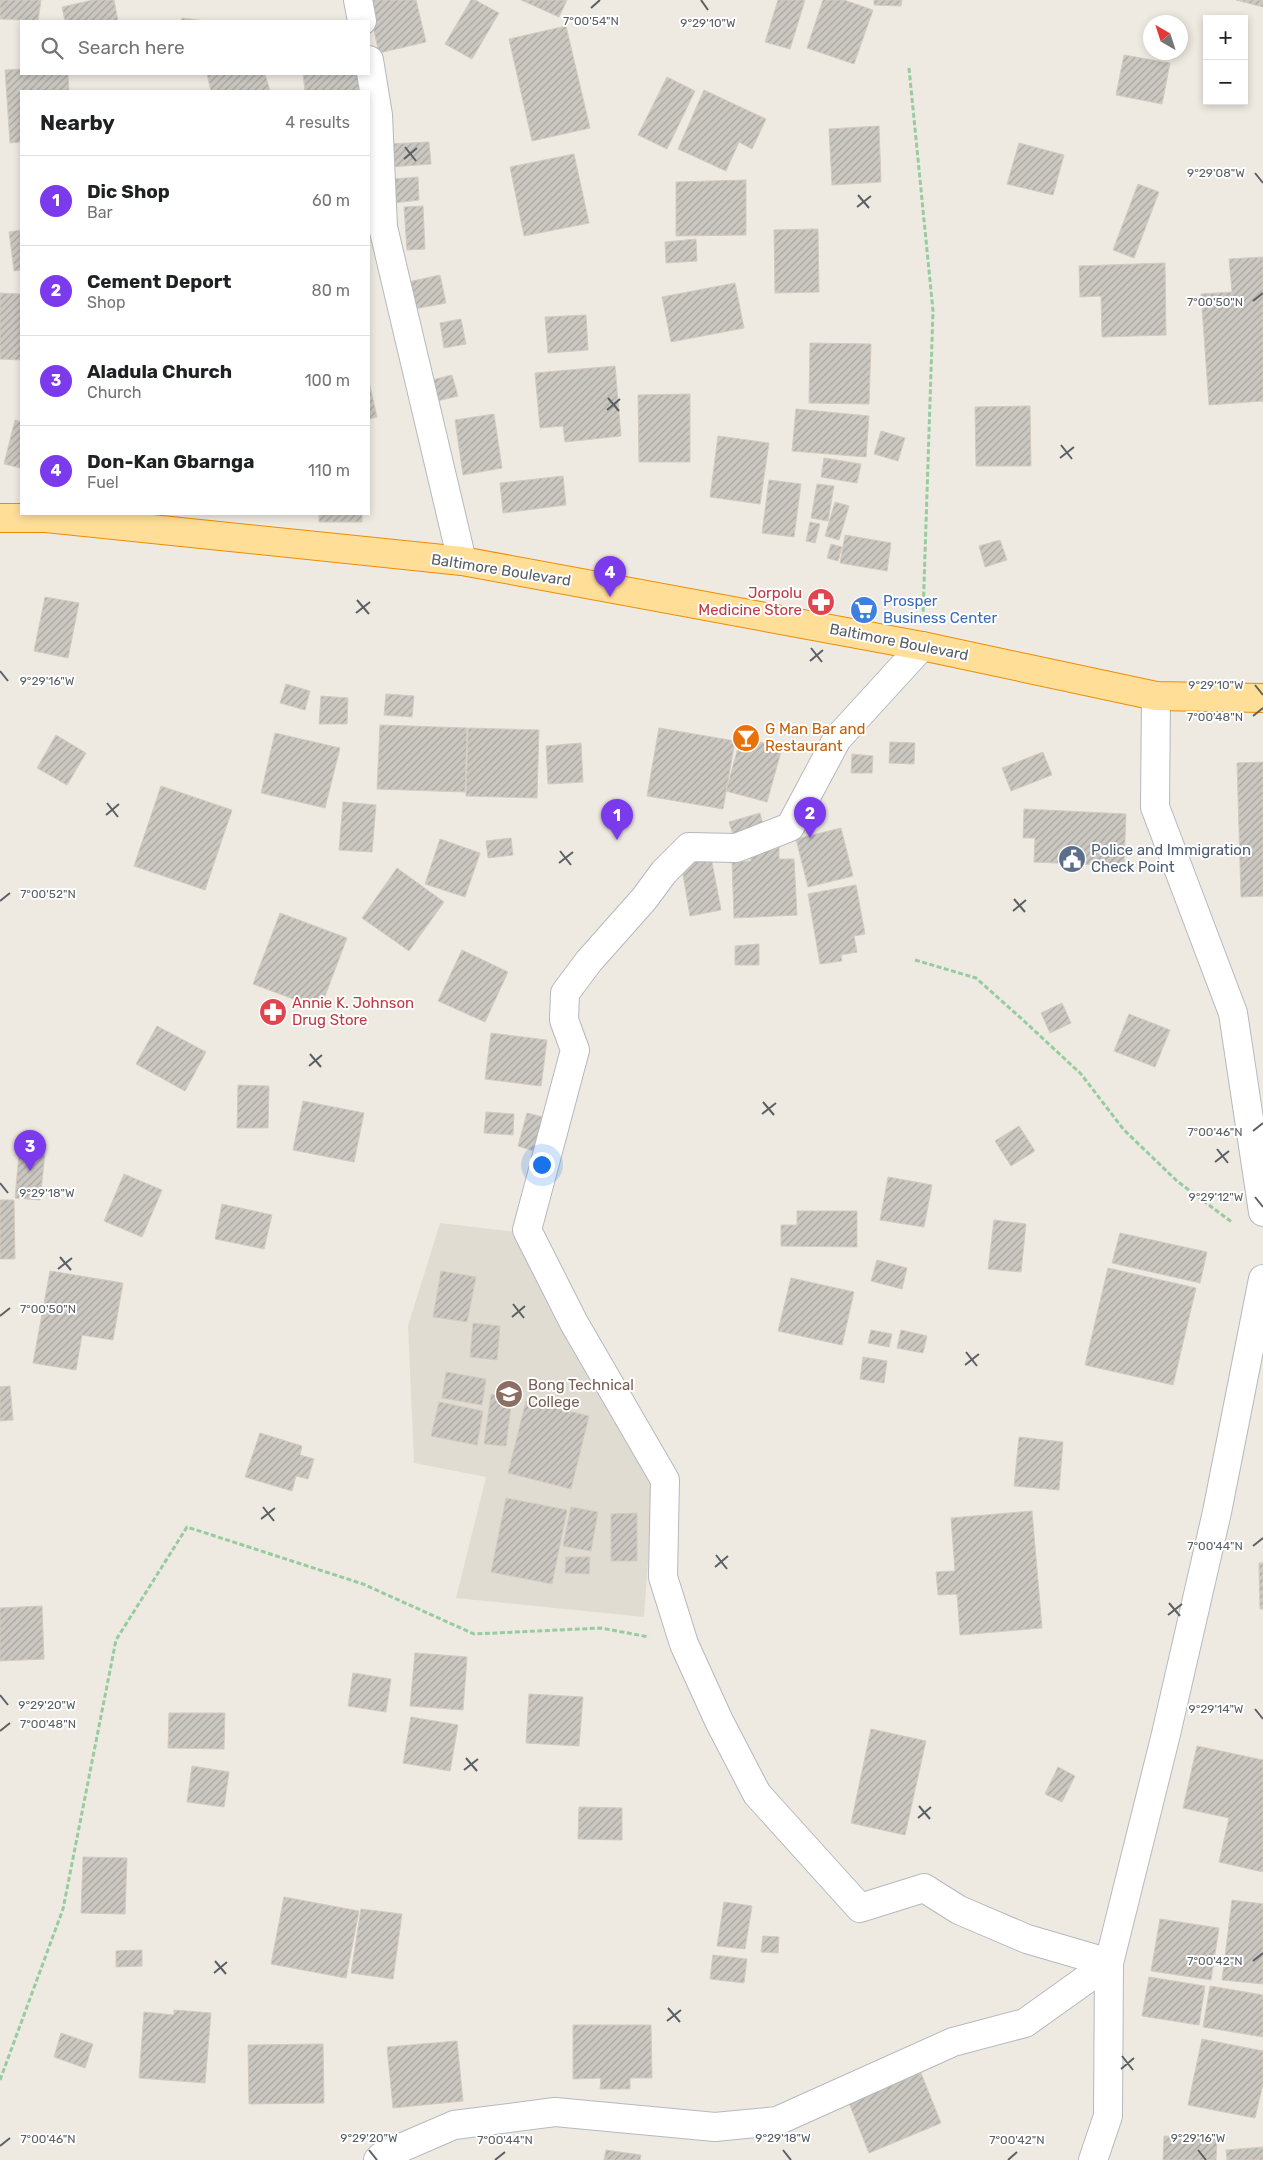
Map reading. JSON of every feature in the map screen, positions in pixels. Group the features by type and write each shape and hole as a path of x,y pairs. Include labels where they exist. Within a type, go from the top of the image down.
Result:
{"highway":[{"name":"Baltimore Boulevard","path":"0,518 46,518 462,561 922,646 1156,696 1263,698"}],"street":[{"path":"358,0 362,20"},
{"path":"370,66 378,116 383,226 462,561"},
{"path":"922,646 837,738 790,827 736,848 689,847 664,872 644,899 589,961 565,993 564,1020 575,1050 527,1230 574,1324 665,1480 663,1577 684,1644 719,1721 757,1794 860,1908 924,1888 959,1910 1027,1939 1109,1963"},
{"path":"1156,696 1156,807 1233,1013 1263,1212"},
{"path":"1093,2160 1108,2116 1109,1963 1166,1734 1217,1512 1263,1279"},
{"path":"378,2160 382,2156 454,2125 555,2112 714,2127 777,2121 953,2042 1025,2023 1109,1963"}],"path":[{"path":"908,68 933,311 922,646"},
{"path":"915,960 976,978 1081,1074 1124,1130 1177,1181 1240,1228"},
{"path":"0,2080 63,1909 116,1640 187,1527 362,1584 474,1634 601,1628 684,1644"}],"shaded area":[{"name":"Bong Technical College","path":"440,1223 516,1232 654,1478 644,1617 456,1598 486,1477 414,1463 408,1326"}],"building":[{"path":"0,0 41,0 38,20 0,19"},
{"path":"93,0 114,0 118,20 65,20 62,7"},
{"path":"367,0 416,0 426,42 379,53"},
{"path":"471,0 475,0 499,13 472,59 445,44"},
{"path":"521,0 567,0 559,17"},
{"path":"778,0 805,0 790,49 765,42"},
{"path":"823,0 844,0 873,10 854,64 807,48"},
{"path":"874,0 902,0 901,6 874,5"},
{"path":"1236,0 1263,0 1263,7"},
{"path":"182,18 198,20 181,20"},
{"path":"566,26 590,128 532,141 509,39"},
{"path":"1124,55 1143,58 1143,60 1170,63 1162,104 1116,95"},
{"path":"20,69 20,75 68,75 69,90 20,90 20,142 10,143 5,70"},
{"path":"207,75 265,75 270,90 211,90"},
{"path":"303,75 364,75 366,90 305,90"},
{"path":"667,77 695,91 667,149 638,135"},
{"path":"704,90 766,119 752,149 739,142 726,171 678,149"},
{"path":"879,126 881,182 832,185 829,129"},
{"path":"429,142 431,164 390,167 389,144"},
{"path":"1019,143 1064,155 1053,195 1007,184"},
{"path":"574,154 589,223 524,236 510,167"},
{"path":"418,177 419,200 394,203 393,179"},
{"path":"746,180 746,235 676,236 676,182"},
{"path":"1138,184 1159,192 1134,258 1113,250"},
{"path":"423,206 425,249 407,250 404,207"},
{"path":"818,229 819,292 775,293 774,230"},
{"path":"20,230 20,270 14,271 9,232"},
{"path":"696,239 697,261 666,263 665,242"},
{"path":"1263,257 1263,401 1209,405 1201,294 1232,292 1229,259"},
{"path":"1165,263 1166,335 1102,337 1101,296 1080,297 1079,266"},
{"path":"440,275 446,303 414,309 408,282"},
{"path":"735,283 744,328 671,342 662,297"},
{"path":"0,293 20,294 20,360 0,359"},
{"path":"586,315 588,350 548,353 545,317"},
{"path":"461,319 466,344 444,348 440,323"},
{"path":"810,343 871,344 869,404 809,403"},
{"path":"615,366 621,436 565,442 563,426 540,428 535,373"},
{"path":"452,375 458,396 437,401 432,380"},
{"path":"370,386 377,417 370,419"},
{"path":"690,394 690,462 639,462 638,395"},
{"path":"1030,406 1031,466 976,466 975,407"},
{"path":"796,409 869,416 866,457 792,451"},
{"path":"494,414 502,468 463,475 455,420"},
{"path":"15,420 20,422 20,468 4,464"},
{"path":"881,431 905,438 898,461 874,454"},
{"path":"718,436 769,443 760,504 710,497"},
{"path":"824,458 861,464 857,483 821,477"},
{"path":"563,476 566,505 503,513 500,483"},
{"path":"769,480 801,484 794,537 762,533"},
{"path":"817,484 834,486 828,521 811,518"},
{"path":"835,502 849,506 839,540 825,536"},
{"path":"319,515 362,515 362,522 319,522"},
{"path":"810,522 820,524 815,543 806,541"},
{"path":"845,535 891,543 887,571 840,563"},
{"path":"1000,540 1007,560 985,567 979,546"},
{"path":"831,544 842,547 838,561 827,558"},
{"path":"45,597 79,603 68,658 34,651"},
{"path":"286,684 310,691 305,710 280,703"},
{"path":"386,694 414,696 412,717 384,715"},
{"path":"321,696 348,698 347,724 319,724"},
{"path":"380,725 467,728 465,792 377,789"},
{"path":"468,728 539,730 537,798 466,796"},
{"path":"659,728 735,741 723,809 647,796"},
{"path":"275,733 340,748 325,808 261,793"},
{"path":"56,735 86,753 67,785 37,768"},
{"path":"741,737 782,748 767,802 726,791"},
{"path":"890,742 915,743 914,764 889,763"},
{"path":"581,743 583,782 548,784 546,746"},
{"path":"1043,752 1052,775 1011,791 1002,768"},
{"path":"852,754 873,756 872,773 851,773"},
{"path":"1263,762 1263,896 1241,897 1237,763"},
{"path":"161,786 232,810 205,890 134,866"},
{"path":"343,802 376,805 372,852 339,850"},
{"path":"1024,809 1126,814 1124,866 1034,862 1035,838 1023,838"},
{"path":"760,813 765,832 735,841 729,822"},
{"path":"841,828 853,876 808,887 796,839"},
{"path":"511,838 513,855 488,858 486,841"},
{"path":"440,839 480,853 465,897 425,884"},
{"path":"779,844 779,859 794,859 797,915 734,918 732,862 751,861 750,845"},
{"path":"711,857 721,910 690,916 681,863"},
{"path":"397,868 444,902 409,951 362,918"},
{"path":"856,885 865,934 854,936 857,952 841,955 842,961 820,964 808,894"},
{"path":"280,913 347,938 320,1009 253,984"},
{"path":"759,944 759,965 735,965 735,946"},
{"path":"462,950 508,972 485,1022 438,1001"},
{"path":"1062,1003 1071,1023 1050,1033 1041,1013"},
{"path":"1129,1014 1170,1030 1155,1067 1114,1051"},
{"path":"157,1026 206,1052 185,1091 136,1064"},
{"path":"491,1033 547,1040 541,1086 485,1079"},
{"path":"238,1085 269,1086 268,1128 237,1128"},
{"path":"303,1101 364,1113 354,1162 293,1150"},
{"path":"486,1112 514,1114 513,1135 484,1133"},
{"path":"527,1113 547,1118 537,1152 518,1146"},
{"path":"1019,1126 1035,1151 1011,1166 995,1141"},
{"path":"20,1142 46,1144 40,1200 15,1198"},
{"path":"124,1174 162,1190 142,1237 104,1221"},
{"path":"888,1177 932,1185 924,1227 880,1220"},
{"path":"0,1200 14,1200 15,1259 0,1259"},
{"path":"222,1204 272,1215 264,1249 215,1239"},
{"path":"797,1211 857,1211 857,1247 781,1246 781,1225 797,1225"},
{"path":"994,1220 1026,1224 1021,1272 988,1269"},
{"path":"1120,1233 1207,1252 1200,1283 1112,1263"},
{"path":"877,1260 907,1268 902,1289 871,1281"},
{"path":"1108,1268 1196,1288 1173,1385 1085,1365"},
{"path":"50,1271 123,1283 113,1340 82,1335 76,1370 33,1363"},
{"path":"441,1271 476,1277 467,1322 433,1317"},
{"path":"791,1278 854,1292 842,1345 778,1331"},
{"path":"473,1323 500,1326 497,1360 470,1357"},
{"path":"871,1330 892,1334 889,1347 868,1343"},
{"path":"901,1330 927,1336 923,1353 897,1348"},
{"path":"863,1357 887,1361 884,1383 860,1379"},
{"path":"446,1372 486,1379 482,1405 442,1398"},
{"path":"10,1386 13,1420 0,1421 0,1387"},
{"path":"491,1394 512,1397 506,1446 484,1444"},
{"path":"526,1401 589,1416 571,1489 508,1473"},
{"path":"439,1402 483,1411 477,1445 431,1436"},
{"path":"260,1433 302,1446 300,1455 314,1459 308,1479 296,1476 292,1491 245,1477"},
{"path":"1019,1437 1063,1442 1059,1490 1014,1486"},
{"path":"506,1498 567,1510 552,1584 491,1572"},
{"path":"571,1507 598,1512 591,1551 563,1546"},
{"path":"1032,1511 1042,1628 960,1635 957,1594 938,1595 936,1572 955,1571 951,1518"},
{"path":"637,1513 637,1561 611,1561 611,1514"},
{"path":"566,1557 590,1557 589,1574 565,1573"},
{"path":"1259,1563 1263,1563 1263,1609 1260,1609"},
{"path":"42,1606 44,1659 0,1661 0,1608"},
{"path":"415,1653 467,1657 463,1710 410,1706"},
{"path":"353,1673 391,1679 386,1712 348,1706"},
{"path":"529,1694 583,1697 579,1746 526,1743"},
{"path":"169,1713 225,1713 224,1749 168,1748"},
{"path":"411,1717 458,1725 450,1771 403,1763"},
{"path":"871,1729 926,1741 905,1835 851,1823"},
{"path":"1197,1746 1263,1760 1263,1872 1219,1862 1229,1818 1183,1808"},
{"path":"192,1766 229,1772 224,1807 187,1802"},
{"path":"1058,1767 1075,1776 1062,1802 1045,1794"},
{"path":"579,1807 622,1808 622,1840 578,1839"},
{"path":"83,1857 127,1858 125,1914 81,1913"},
{"path":"284,1897 359,1911 346,1978 271,1964"},
{"path":"1232,1900 1263,1904 1263,1984 1222,1980"},
{"path":"724,1902 752,1906 745,1949 717,1946"},
{"path":"361,1909 402,1914 393,1979 351,1973"},
{"path":"1160,1919 1219,1928 1211,1980 1151,1971"},
{"path":"763,1936 779,1937 778,1953 761,1952"},
{"path":"142,1950 142,1966 116,1967 116,1951"},
{"path":"713,1955 747,1959 744,1983 710,1979"},
{"path":"1149,1977 1205,1986 1199,2025 1142,2016"},
{"path":"1210,1986 1263,1995 1263,2037 1203,2027"},
{"path":"174,2010 211,2013 205,2083 139,2078 144,2012 174,2015"},
{"path":"573,2025 651,2025 652,2078 630,2078 630,2089 600,2089 601,2078 573,2079"},
{"path":"61,2033 93,2044 85,2068 54,2057"},
{"path":"1202,2039 1263,2051 1263,2084 1255,2118 1188,2105"},
{"path":"457,2041 463,2101 393,2108 387,2047"},
{"path":"323,2044 324,2103 249,2104 248,2045"},
{"path":"921,2073 941,2123 869,2153 849,2103"},
{"path":"1164,2136 1217,2139 1216,2160 1163,2160"},
{"path":"1263,2147 1263,2160 1227,2160 1226,2150"},
{"path":"606,2150 641,2155 640,2160 604,2160"}],"place":[{"name":"Don-Kan Gbarnga","path":"610,597"},
{"name":"Jorpolu Medicine Store","path":"821,602"},
{"name":"Prosper Business Center","path":"864,610"},
{"name":"G Man Bar and Restaurant","path":"746,738"},
{"name":"Cement Deport","path":"810,838"},
{"name":"Dic Shop","path":"617,840"},
{"name":"Police and Immigration Check Point","path":"1072,859"},
{"name":"Annie K. Johnson Drug Store","path":"273,1012"},
{"name":"Aladula Church","path":"30,1171"},
{"name":"Bong Technical College","path":"509,1394"}]}
